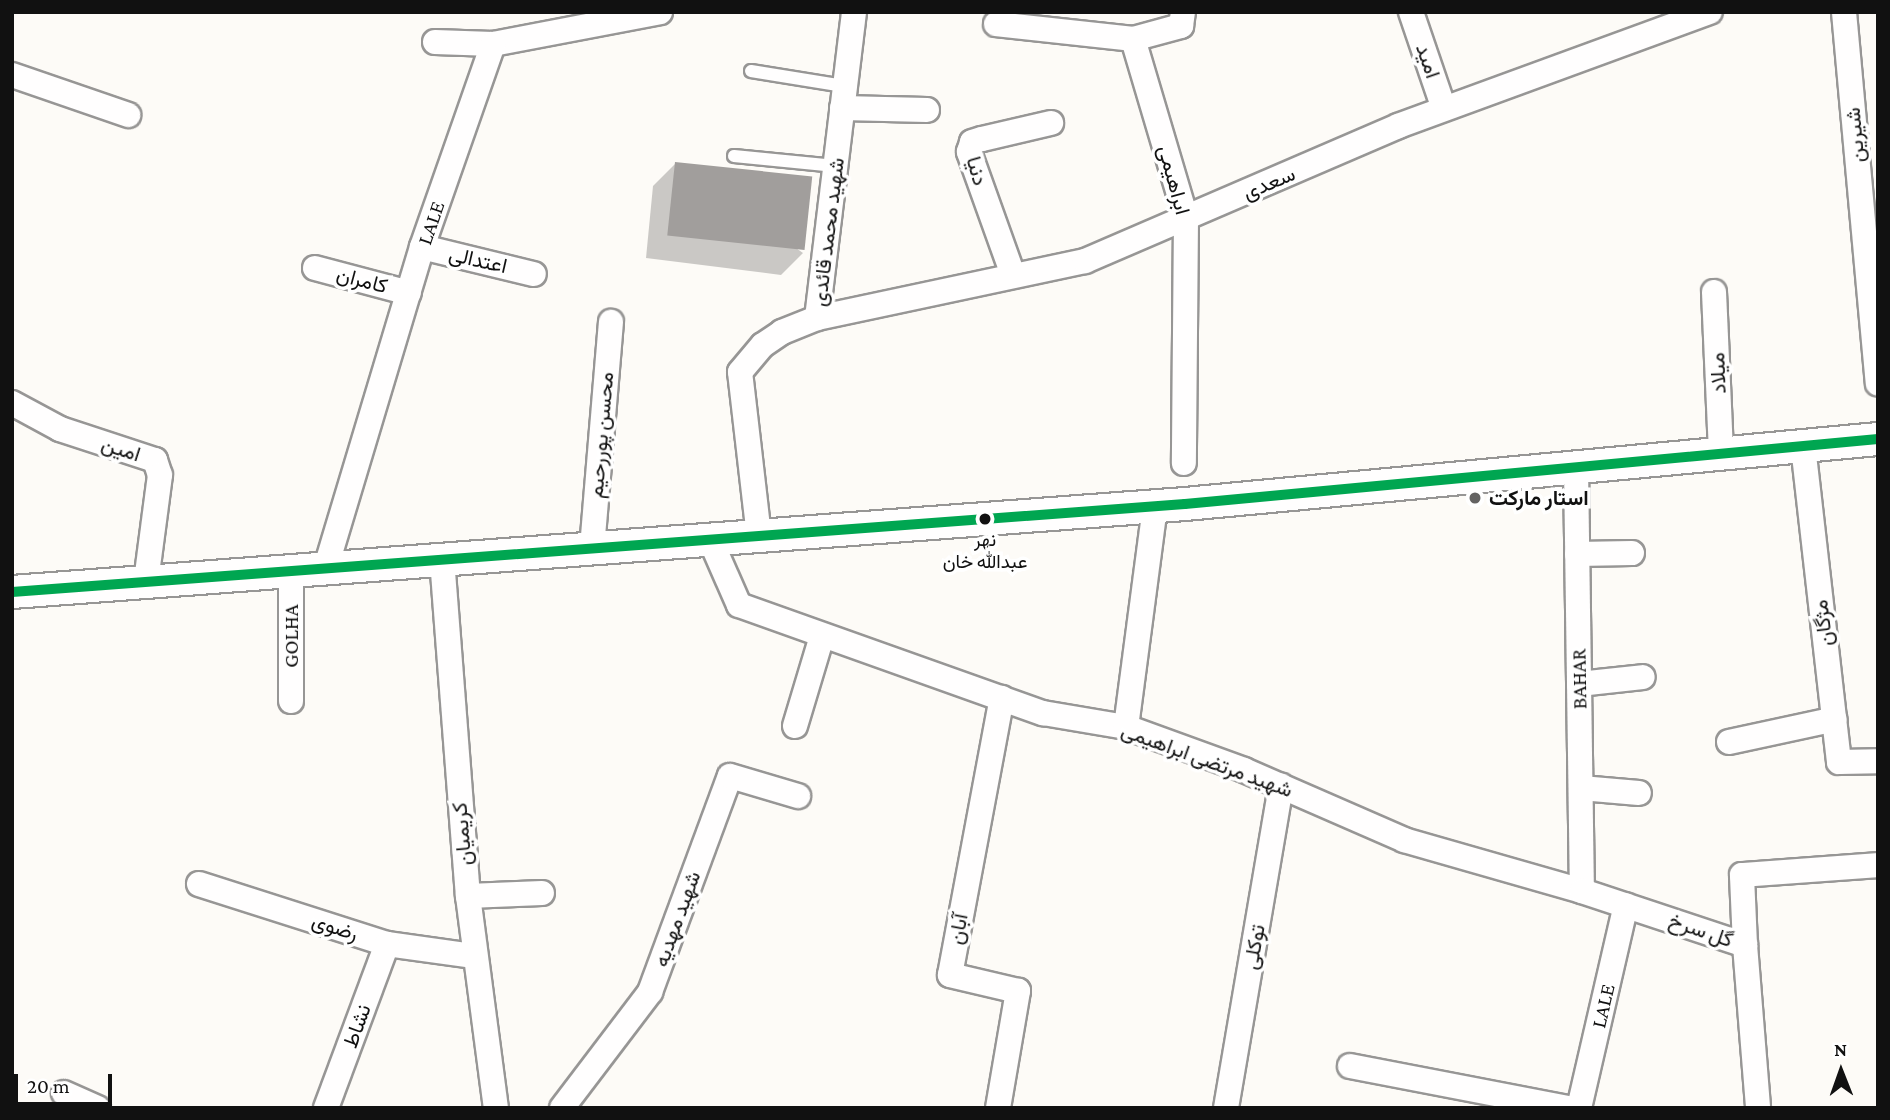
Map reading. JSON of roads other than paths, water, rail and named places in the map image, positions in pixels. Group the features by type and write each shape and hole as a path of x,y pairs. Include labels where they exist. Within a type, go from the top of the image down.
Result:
{"street":[{"path":"435,42 493,44 660,12"},
{"name":"شهید محمد قائدی","path":"759,536 740,372 772,339 817,318 854,12"},
{"path":"996,24 1133,39 1181,26 1183,12"},
{"name":"امید","path":"1411,12 1444,109"},
{"name":"سعدی","path":"817,318 1085,261 1444,109 1710,12"},
{"name":"شیرین","path":"1844,12 1869,191 1878,383"},
{"name":"ابراهیمی","path":"1133,39 1186,218 1184,463"},
{"name":"LALE","path":"326,567 422,247 493,44"},
{"path":"12,75 128,115"},
{"path":"843,97 927,110"},
{"name":"دنیا","path":"1013,275 969,152 972,142 1051,123"},
{"name":"اعتدالی","path":"422,247 534,274"},
{"name":"کامران","path":"315,268 409,293"},
{"name":"میلاد","path":"1714,292 1721,454"},
{"name":"محسن پوررحیم","path":"592,548 611,321"},
{"name":"امین","path":"12,403 60,429 155,460 160,475 146,582"},
{"path":"12,592 1154,506 1878,439"},
{"name":"مژگان","path":"1803,446 1839,762 1878,761"},
{"name":"BAHAR","path":"1576,467 1582,891"},
{"path":"1126,727 1154,506"},
{"name":"شهید مرتضی ابراهیمی","path":"710,539 739,604 822,636 1043,713 1126,727 1282,786 1404,840 1582,891"},
{"path":"1577,554 1632,553"},
{"name":"کریمیان","path":"442,559 468,896 496,1108"},
{"name":"GOLHA","path":"291,570 291,701"},
{"path":"795,726 822,636"},
{"path":"1579,684 1643,677"},
{"name":"آبان","path":"998,1108 1018,991 950,975 1002,698"},
{"path":"1728,742 1835,719"},
{"name":"شهید مهدیه","path":"562,1108 650,992 730,776 798,796"},
{"name":"توکلی","path":"1226,1108 1282,786"},
{"path":"1581,788 1639,793"},
{"path":"1745,945 1742,875 1878,865"},
{"name":"رضوی","path":"200,884 387,944 474,956"},
{"name":"گل سرخ","path":"1582,891 1745,945 1758,1108"},
{"path":"468,896 542,893"},
{"name":"LALE","path":"1579,1108 1626,905"},
{"name":"نشاط","path":"326,1108 387,944"},
{"path":"1350,1066 1568,1108"},
{"path":"64,1093 98,1108"}],"lane":[{"path":"751,71 843,97"},
{"path":"734,156 836,166"}],"place":[{"name":"استار مارکت","path":"1475,498"},
{"name":"نهر عبدالله خان","path":"985,519"}]}
